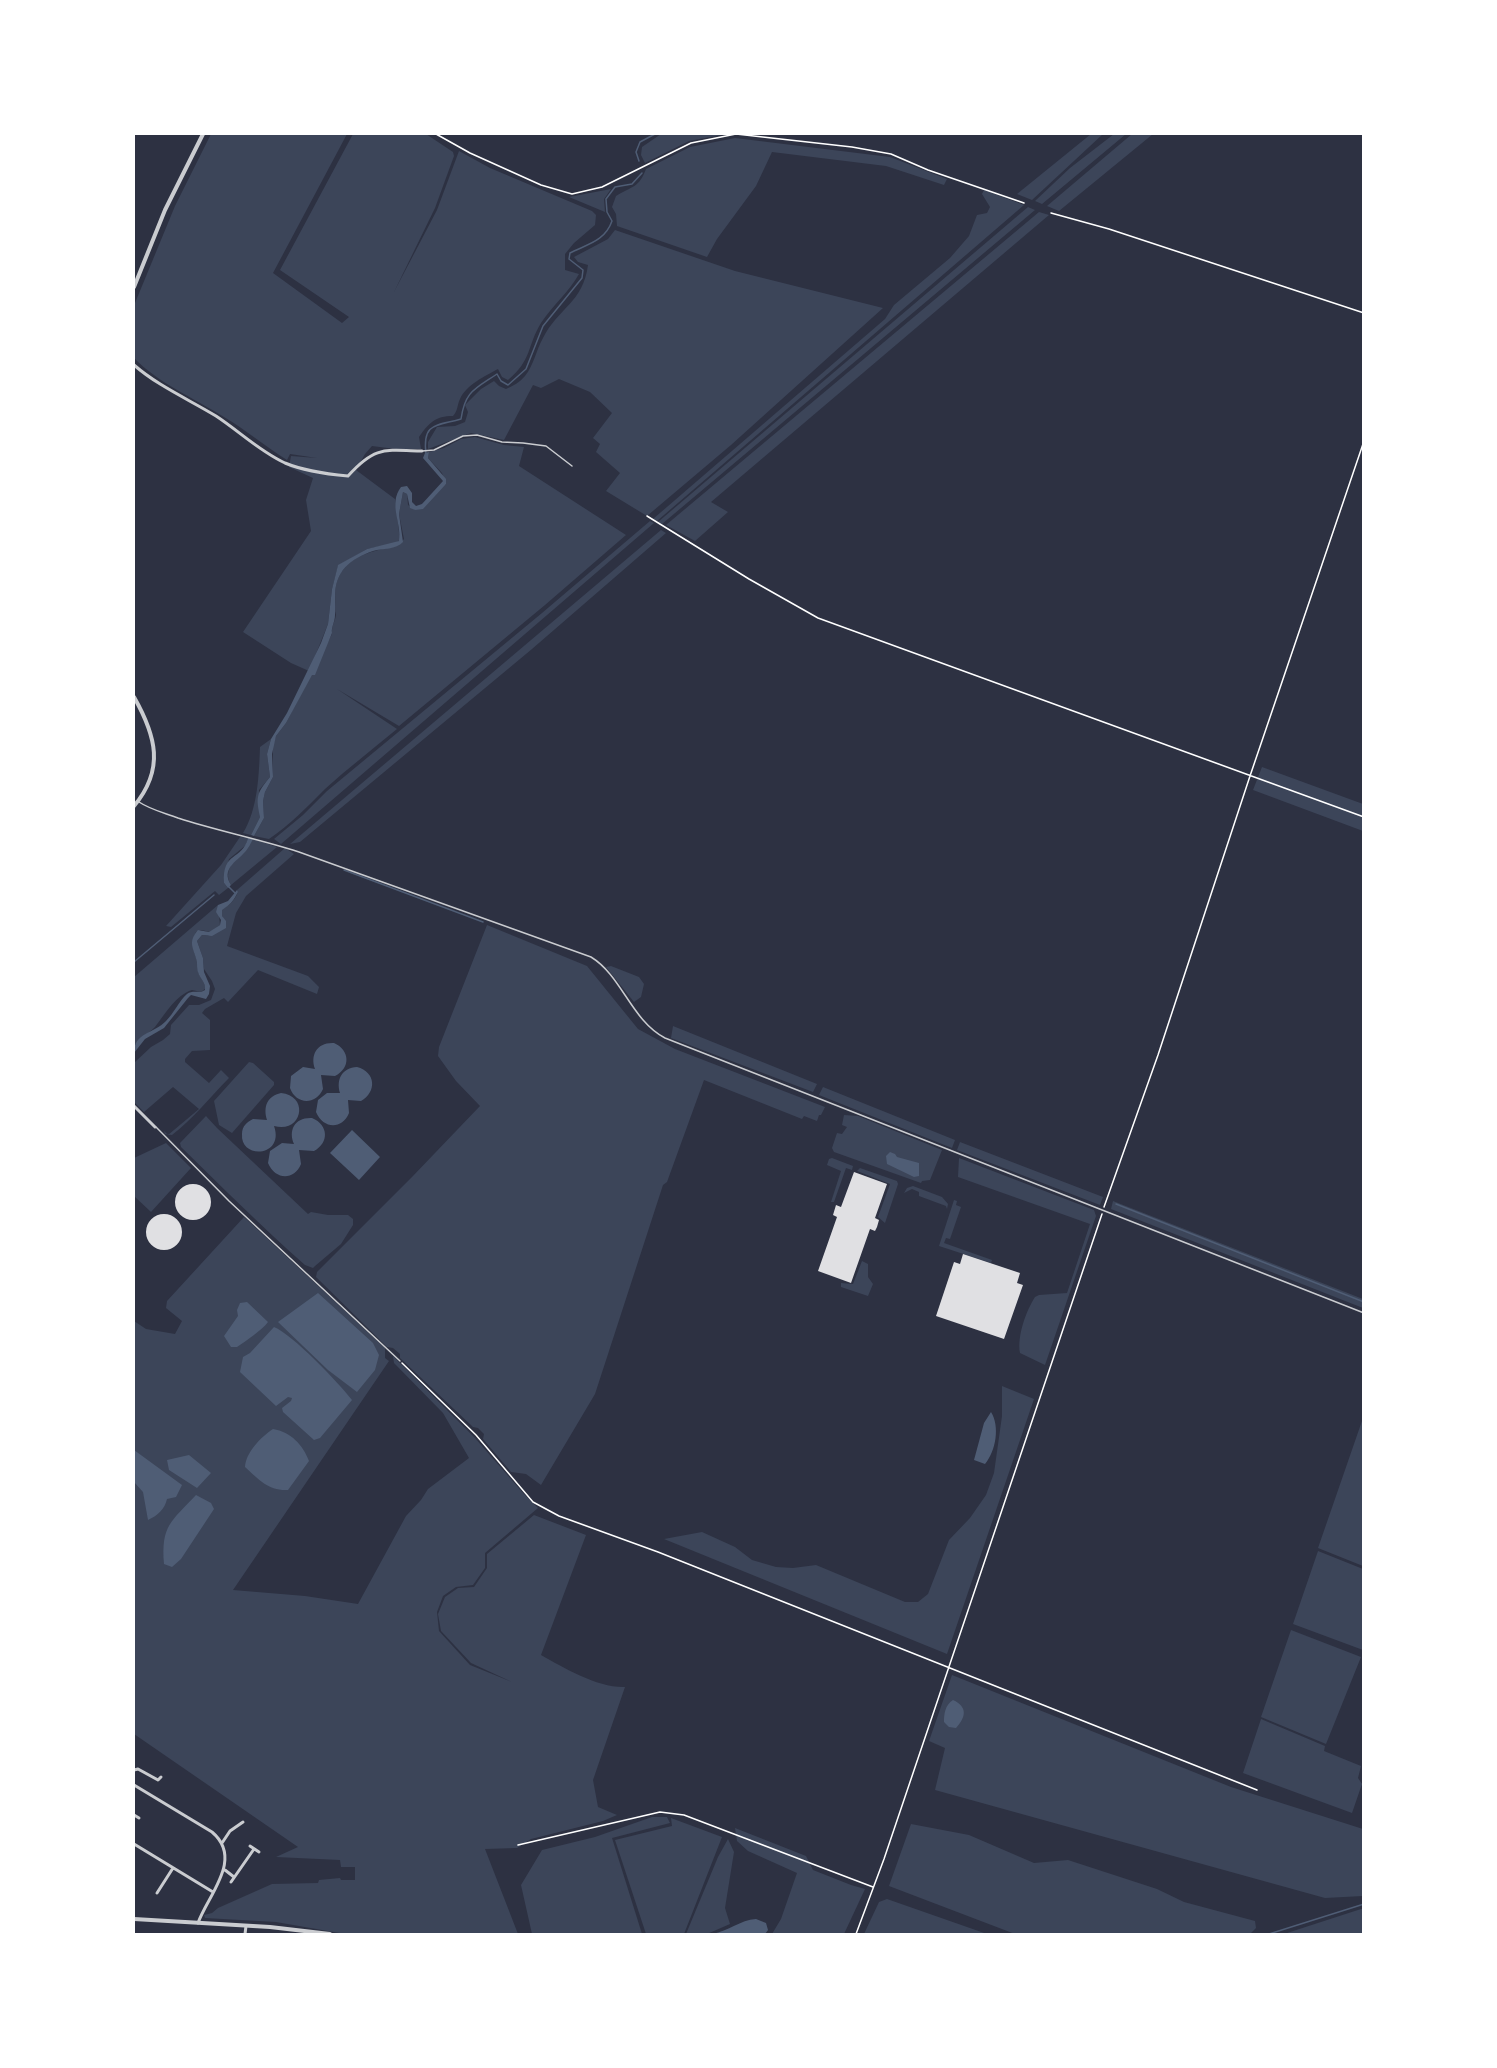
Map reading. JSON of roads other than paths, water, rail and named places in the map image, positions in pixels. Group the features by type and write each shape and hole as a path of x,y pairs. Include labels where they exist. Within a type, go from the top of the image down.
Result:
{"street":[{"path":"134,287 165,210 203,134"},
{"path":"134,365 153,381 215,416 259,447 294,466 320,473 348,476 375,453 383,450 422,452"},
{"path":"134,697 147,722 155,755 153,772 134,806"},
{"path":"134,1106 155,1127"},
{"path":"134,1770 138,1769 158,1780 161,1777"},
{"path":"134,1785 212,1832 222,1843 225,1870 198,1923"},
{"path":"134,1815 139,1818"},
{"path":"222,1843 230,1831 243,1822"},
{"path":"134,1844 213,1892"},
{"path":"231,1882 252,1847 259,1852"},
{"path":"157,1893 172,1868"},
{"path":"225,1870 234,1876"},
{"path":"134,1919 304,1930 330,1935"},
{"path":"245,1935 246,1926"}],"lane":[{"path":"422,452 434,450 463,436 477,435 502,442 523,442 546,446 572,466"},
{"path":"138,801 150,808 201,825 259,839 299,852 591,957 607,972 647,1026 665,1038 1364,1313"},
{"path":"155,1127 400,1361"}],"waterway":[{"path":"639,161 636,152 640,142 655,134"},
{"path":"426,454 426,436 429,431 438,425 461,419 465,402 477,387 497,374 501,381 508,385 526,369 543,326 582,278 583,270 569,259 570,253 595,241 605,233 612,221 607,212 606,199 615,187 632,184 642,173"},
{"path":"344,870 483,922"},
{"path":"228,886 235,893"},
{"path":"134,962 214,895"},
{"path":"1116,1204 1364,1302"},
{"path":"1269,1934 1364,1904"}]}
